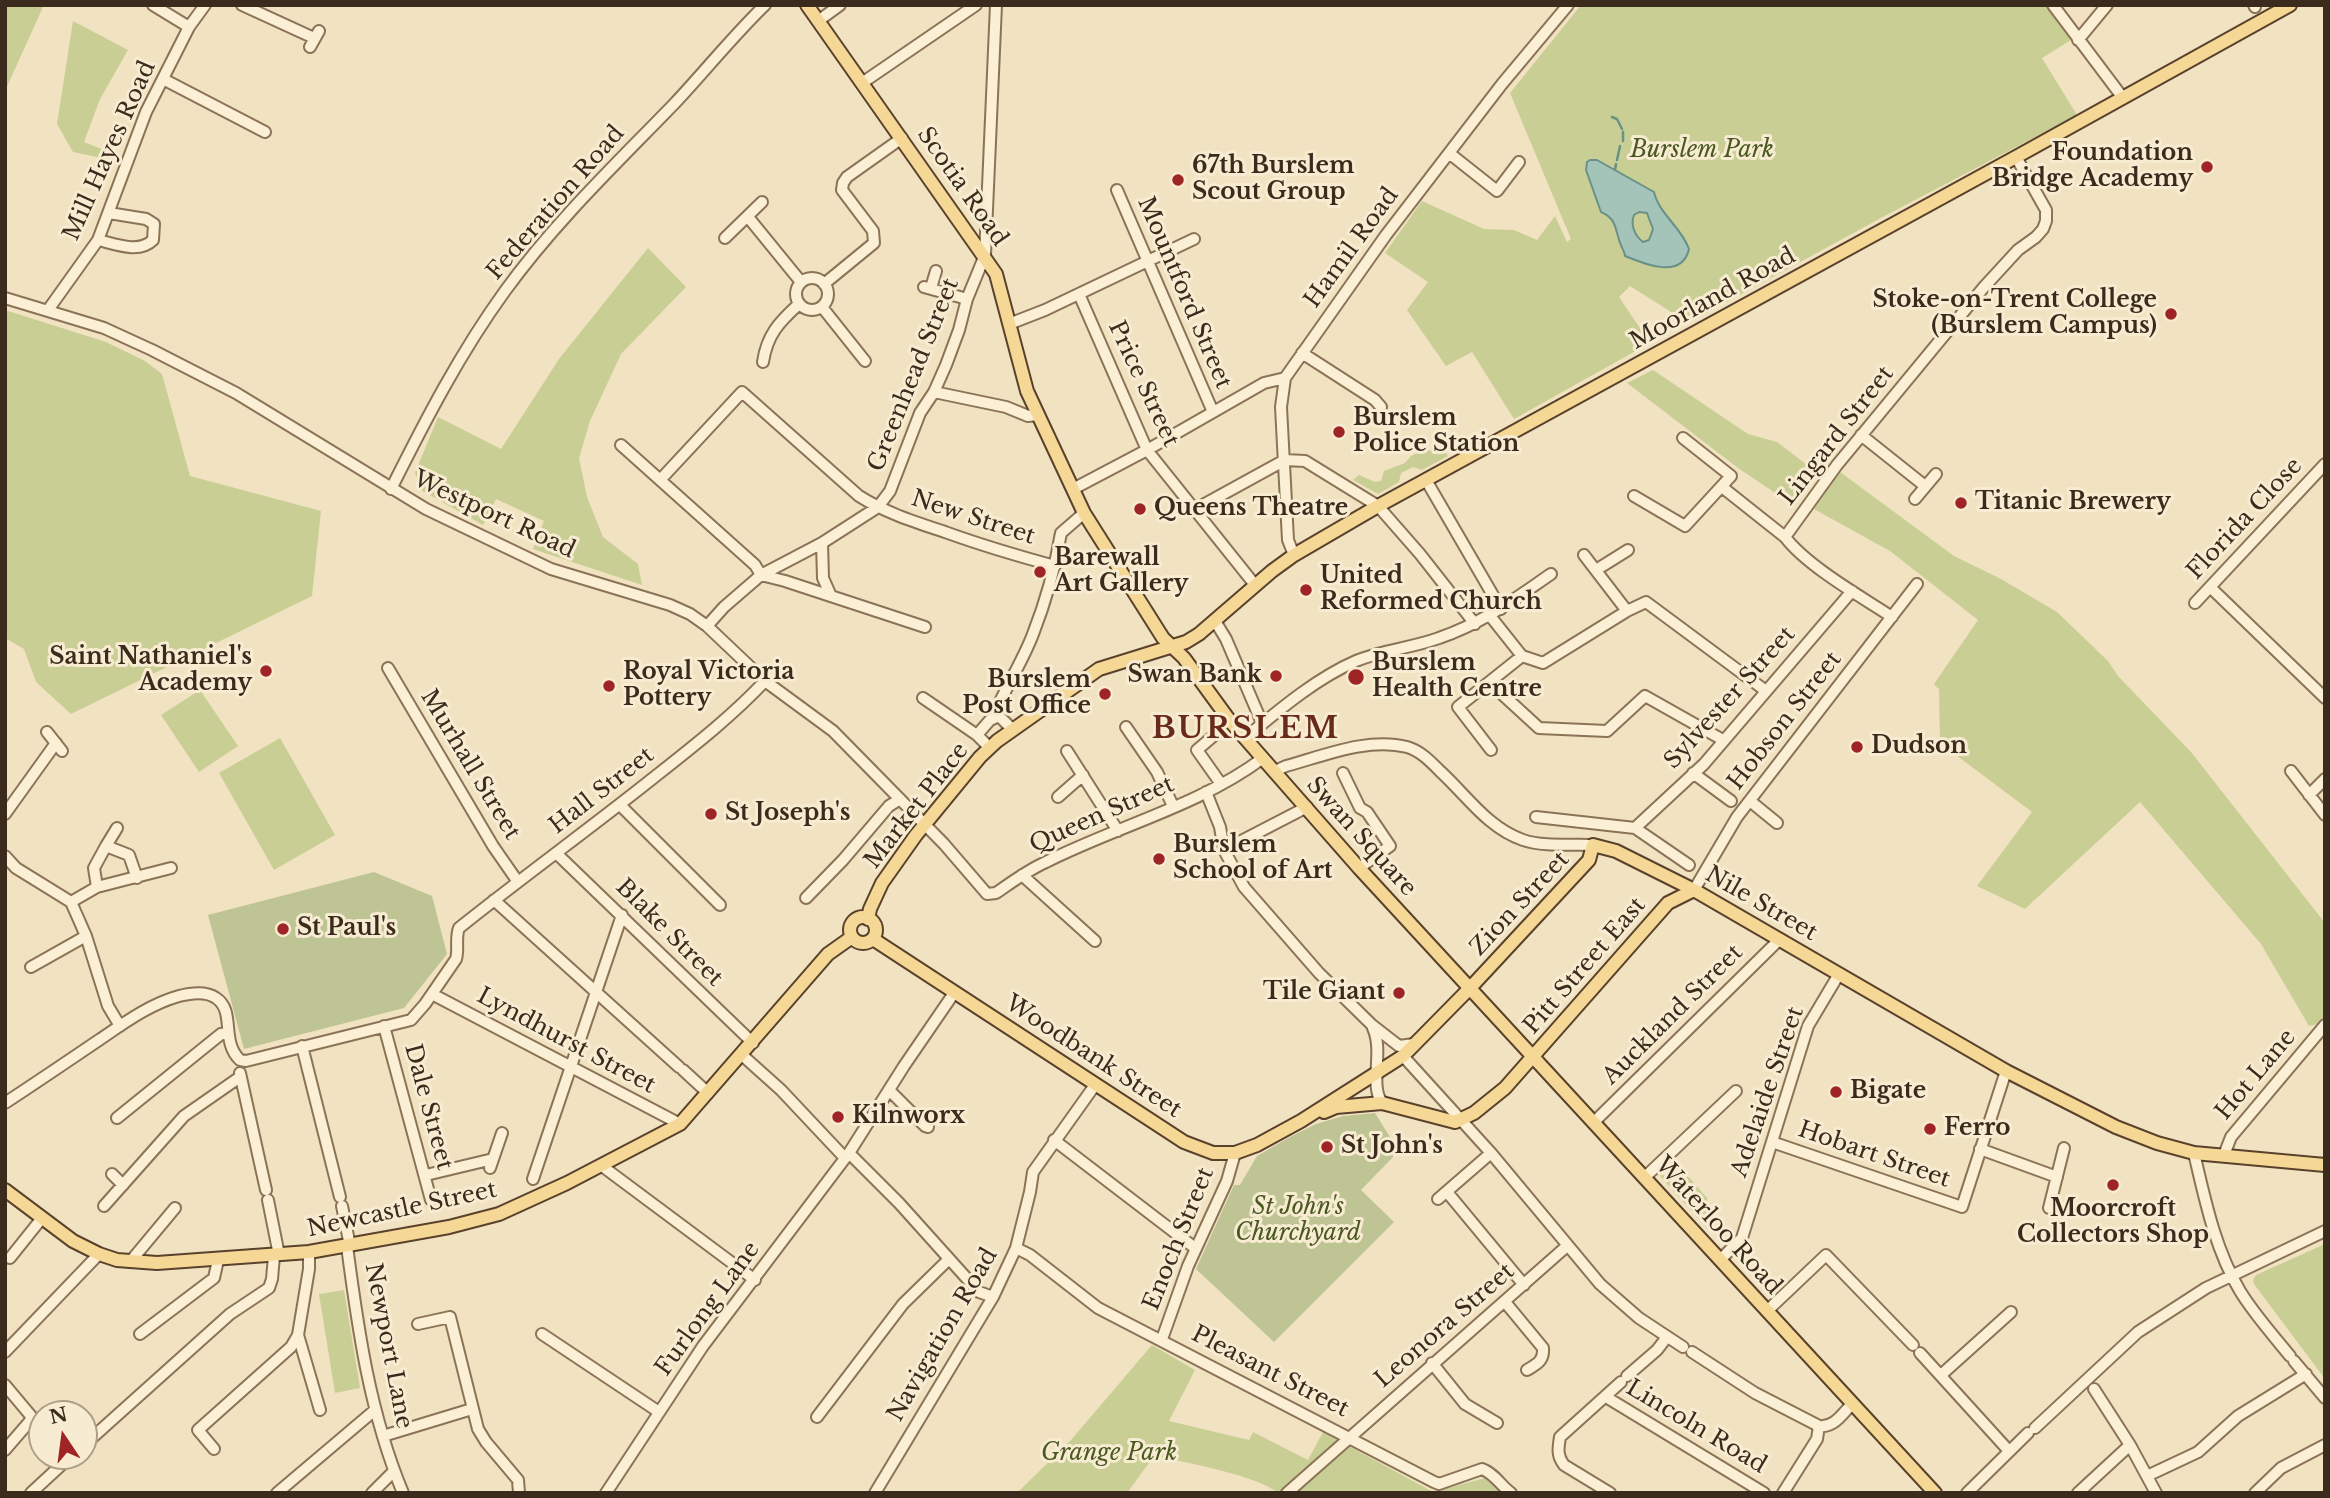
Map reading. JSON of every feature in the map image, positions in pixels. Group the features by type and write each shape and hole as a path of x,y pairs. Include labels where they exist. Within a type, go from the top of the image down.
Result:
{"main road":[{"name":"Scotia Road","path":"807,5 996,274 1027,391 1084,513"},
{"name":"Moorland Road","path":"1170,647 1186,642 1215,621 1294,555 1378,506 2016,158 2290,5"},
{"name":"Swan Square","path":"1084,513 1170,647 1184,658 1245,738 1360,868 1471,987"},
{"name":"Market Place","path":"868,919 882,883 925,824 990,748 1099,669 1170,647"},
{"name":"Nile Street","path":"1593,845 1616,851 1694,890 2006,1071 2116,1127 2157,1143 2194,1153 2325,1165"},
{"name":"Zion Street","path":"1301,1121 1404,1056 1589,860 1593,845"},
{"name":"Pitt Street East","path":"1668,903 1671,893 1670,878"},
{"name":"Pitt Street East","path":"1461,1121 1505,1088 1668,903 1694,890"},
{"path":"860,918 868,919 876,928 873,939 863,943 852,937 853,923 860,918"},
{"name":"Newcastle Street","path":"5,1190 73,1241 99,1254 130,1262 157,1264 309,1252 449,1227 499,1214 602,1166 680,1124 828,954 852,937"},
{"name":"Woodbank Street","path":"873,939 1184,1142 1213,1153 1235,1153"},
{"name":"Waterloo Road","path":"1471,987 1935,1493"},
{"path":"1235,1153 1336,1107 1382,1103 1437,1119 1461,1121"}],"street":[{"path":"153,5 189,27"},
{"name":"Mill Hayes Road","path":"48,310 98,240 146,113 189,27 205,5"},
{"path":"242,5 314,39"},
{"name":"Federation Road","path":"391,489 449,379 504,292 554,229 602,175 677,100 765,5"},
{"path":"818,21 840,5"},
{"path":"862,83 976,5"},
{"name":"Greenhead Street","path":"707,626 724,607 761,575 822,543 878,507 890,491 920,413 934,392 959,330 967,299 985,255 996,5"},
{"name":"Hamil Road","path":"1294,555 1288,540 1281,407 1285,378 1386,235 1502,84 1568,5"},
{"path":"2053,5 2123,98"},
{"path":"2078,40 2106,5"},
{"path":"163,79 265,132"},
{"path":"824,284 874,243 873,231 842,190 842,183 902,138"},
{"path":"1449,153 1497,191 1519,162"},
{"name":"Lingard Street","path":"1892,617 1852,591 1792,546 1785,537 1861,435 1984,287 2018,250 2043,229 2046,210 2016,158"},
{"name":"Mountford Street","path":"1117,190 1213,412"},
{"path":"725,238 762,202"},
{"path":"98,240 139,248 147,246 153,240 154,224 146,219 109,213"},
{"path":"748,217 801,282"},
{"path":"1009,324 1194,239"},
{"path":"936,271 925,287 967,299"},
{"path":"814,278 824,284 828,297 822,307 812,311 799,304 795,296 801,282 814,278"},
{"name":"Price Street","path":"1079,294 1147,450 1255,585"},
{"name":"Westport Road","path":"5,298 104,328 206,377 426,509 551,569 670,605 690,614 707,626 765,681 832,731 925,824 984,891 990,895 1003,888"},
{"path":"762,362 766,344 775,326 799,304"},
{"path":"822,307 865,361"},
{"path":"1302,353 1375,400 1381,407"},
{"path":"1073,489 1264,383 1285,378"},
{"name":"New Street","path":"662,479 742,392 859,496 878,507 896,516 984,546 1055,566"},
{"path":"934,392 1006,407 1028,416 1038,415"},
{"path":"1861,435 1925,486"},
{"path":"1634,496 1685,526 1722,487 1731,476 1683,439"},
{"path":"621,445 662,479 754,565 761,575 915,619 925,627"},
{"path":"1194,510 1285,460 1300,460 1378,506 1475,624"},
{"name":"Florida Close","path":"2195,603 2325,464"},
{"path":"1915,499 1936,474"},
{"path":"1426,480 1501,609"},
{"path":"1722,487 1785,537"},
{"path":"1013,730 999,716 999,704 1032,637 1055,566 1061,533 1084,513"},
{"path":"822,543 823,578 831,596"},
{"path":"1596,570 1628,550"},
{"path":"1584,555 1627,611"},
{"path":"1245,738 1324,678 1358,660 1439,639 1491,617 1551,574"},
{"name":"Hobson Street","path":"1694,890 1724,837 1750,801 1917,584"},
{"path":"2210,587 2325,698"},
{"name":"Sylvester Street","path":"1634,828 1693,773 1852,591"},
{"path":"1491,617 1522,656 1543,663 1646,602 1766,691"},
{"path":"1215,621 1226,639 1262,723"},
{"path":"1491,750 1458,707 1522,656"},
{"name":"Murhall Street","path":"388,668 493,846 518,882"},
{"name":"Hall Street","path":"432,994 456,959 456,934 459,928 620,805 737,711 765,681"},
{"path":"1490,683 1539,729 1607,731 1645,696 1723,740"},
{"path":"923,698 977,734 990,748"},
{"path":"977,734 990,720 999,716"},
{"path":"1126,727 1157,772 1173,806"},
{"path":"5,814 59,747 47,732"},
{"path":"1218,732 1197,750 1221,784"},
{"name":"Nile Street","path":"1275,771 1366,746 1408,747 1429,760 1493,824 1524,840 1537,843 1593,845"},
{"path":"1067,751 1118,831"},
{"name":"Queen Street","path":"1003,888 1046,861 1206,792 1263,758"},
{"path":"2291,771 2325,815"},
{"path":"1343,773 1360,808 1367,812 1390,846 1360,868"},
{"path":"1693,773 1731,802"},
{"path":"1058,797 1083,775"},
{"path":"2309,795 2325,779"},
{"path":"1206,792 1220,827 1224,850 1244,887 1319,973 1372,1026 1399,1046 1414,1044"},
{"path":"806,898 889,806 900,799"},
{"path":"1750,801 1777,822"},
{"path":"620,805 720,905"},
{"path":"1224,850 1307,807"},
{"path":"1536,817 1634,828 1689,865"},
{"path":"97,887 94,868 117,828"},
{"path":"106,846 129,855 137,877"},
{"name":"Blake Street","path":"556,853 752,1043"},
{"path":"5,856 16,869 71,902 86,936 108,1006 120,1026"},
{"path":"71,902 97,887 171,869"},
{"path":"1022,875 1094,935"},
{"path":"494,900 708,1093"},
{"path":"533,1179 622,915"},
{"path":"35,961 86,936"},
{"name":"Auckland Street","path":"1595,1121 1780,939"},
{"name":"Adelaide Street","path":"1720,1260 1742,1238 1808,1026 1839,974"},
{"path":"5,1103 151,1007 180,995 204,993 223,1003 227,1013 230,1048 240,1060 240,1077 267,1195 276,1255 272,1279 264,1293 230,1314 98,1432"},
{"name":"Furlong Lane","path":"606,1493 703,1346 847,1156 954,993"},
{"path":"240,1060 246,1061 411,1020 432,994"},
{"name":"Lyndhurst Street","path":"432,994 680,1124"},
{"name":"Hot Lane","path":"2224,1154 2231,1137 2325,1025"},
{"name":"Dale Street","path":"384,1026 431,1200"},
{"path":"1372,1026 1379,1046 1376,1091 1382,1103"},
{"path":"117,1118 220,1034 228,1033"},
{"name":"Newport Lane","path":"302,1046 341,1201 375,1410 403,1493"},
{"path":"742,1055 898,1203 979,1292 993,1297"},
{"path":"1404,1056 1492,1153 1567,1246 1615,1299 1667,1338 1755,1393 1819,1426 1826,1427 1833,1423 1852,1404"},
{"path":"2006,1071 1980,1149 2057,1177"},
{"path":"104,1206 184,1116 240,1077"},
{"name":"Navigation Road","path":"875,1493 993,1297 1016,1248 1030,1192 1032,1172 1095,1085"},
{"path":"889,1090 928,1127"},
{"path":"1644,1177 1736,1091"},
{"path":"426,1175 492,1164 502,1133"},
{"path":"1054,1140 1195,1248"},
{"name":"Hobart Street","path":"1772,1142 1962,1207 1980,1149"},
{"path":"2049,1208 2064,1148"},
{"name":"Enoch Street","path":"1162,1339 1195,1248 1227,1181 1235,1153"},
{"path":"1492,1153 1442,1196 1524,1285"},
{"path":"2194,1153 2209,1216 2232,1275 2255,1312 2325,1398"},
{"path":"261,1166 274,1164"},
{"path":"602,1166 755,1280"},
{"path":"111,1174 123,1185"},
{"path":"130,1262 175,1208"},
{"path":"10,1258 42,1218"},
{"path":"1967,1493 2138,1332 2206,1288 2325,1231"},
{"name":"Leonora Street","path":"1287,1493 1567,1246"},
{"name":"Pleasant Street","path":"1016,1248 1031,1255 1098,1308 1434,1482 1439,1484 1482,1469 1489,1472 1511,1493"},
{"path":"214,1449 198,1430 291,1346 298,1335 309,1269 309,1252"},
{"path":"5,1352 99,1254"},
{"path":"1767,1311 1826,1255 1941,1375 2009,1451"},
{"path":"817,1417 903,1304 948,1259"},
{"path":"139,1335 214,1278 218,1260"},
{"path":"1505,1302 1544,1348 1544,1356 1539,1363 1527,1370"},
{"path":"1941,1375 2011,1312"},
{"path":"418,1324 450,1317 472,1409 486,1442 518,1480 519,1493"},
{"path":"298,1335 320,1410"},
{"path":"1610,1493 1564,1465 1557,1450 1560,1437 1667,1338"},
{"path":"546,1341 659,1412"},
{"path":"1432,1363 1465,1404 1497,1423"},
{"path":"2147,1476 2198,1452 2238,1416 2306,1374"},
{"path":"5,1385 31,1416 30,1421 5,1450"},
{"path":"2094,1389 2130,1444 2156,1493"},
{"name":"Lincoln Road","path":"1606,1396 1764,1493"},
{"path":"383,1436 472,1409"},
{"path":"277,1493 375,1410"},
{"path":"1783,1493 1816,1439 1819,1426"},
{"path":"2078,1493 2130,1444"},
{"path":"2255,1493 2281,1468 2325,1446"},
{"path":"31,1493 56,1470"},
{"path":"372,1493 394,1471"}],"green space":[{"path":"5,5 43,7 5,91"},
{"name":"Burslem Park","path":"1581,5 2048,5 2071,40 2042,58 2077,115 1685,325 1676,315 1630,286 1619,297 1650,343 1514,419 1472,352 1446,366 1407,310 1428,282 1385,253 1422,201 1484,229 1514,230 1537,240 1555,216 1567,242 1571,239 1510,93"},
{"path":"73,21 128,50 100,99 84,142 119,156 117,161 73,152 57,124"},
{"path":"648,248 686,287 621,354 590,421 579,458 587,497 603,537 638,564 642,585 533,549 544,521 496,499 483,525 421,490 415,473 438,417 501,449 559,359"},
{"path":"5,310 106,342 145,361 162,374 190,476 321,511 312,596 71,714 36,682 24,649 5,638"},
{"path":"1653,370 1748,434 1777,442 1819,474 1793,505 1738,468 1627,383"},
{"path":"1438,442 1448,456 1422,470 1413,467 1401,473 1399,482 1378,494 1353,480 1359,475 1375,482 1381,481 1384,471 1405,463 1411,456 1425,449 1434,452"},
{"path":"1840,472 1954,556 2001,579 2057,612 2108,661 2118,676 2191,752 2325,923 2325,1015 2318,1024 2309,1026 2261,944 2140,802 2025,909 1977,886 2032,812 1940,743 1939,689 1934,684 1978,620 1890,551 1814,509"},
{"path":"200,690 238,746 199,772 161,715"},
{"path":"280,738 335,835 274,870 219,773"},
{"path":"374,872 432,896 447,954 404,1008 244,1049 208,915"},
{"name":"St John's Churchyard","path":"1375,1113 1390,1137 1393,1157 1361,1190 1394,1222 1274,1342 1196,1269 1234,1185 1240,1185 1257,1156 1316,1124 1343,1116"},
{"path":"1659,1175 1689,1177 1707,1198 1706,1227"},
{"path":"2325,1244 2325,1379 2253,1280 2256,1275"},
{"path":"344,1290 360,1388 335,1393 319,1294"},
{"name":"Grange Park","path":"1152,1345 1195,1370 1169,1421 1249,1440 1253,1432 1308,1460 1323,1432 1433,1492 1485,1478 1501,1493 1278,1493 1254,1480 1154,1456 1127,1493 1017,1493 1071,1440"}],"water":[{"path":"1597,160 1654,192 1661,207 1686,241 1689,249 1685,259 1671,267 1662,267 1625,256 1613,222 1601,212 1586,170 1587,162","holes":["1639,212 1647,213 1653,229 1649,240 1643,242 1634,230 1633,219"]}],"waterway":[{"path":"1612,117 1617,119 1622,129"},
{"path":"1623,132 1623,141"},
{"path":"1617,160 1620,146"},
{"path":"1615,170 1616,164"}],"place":[{"name":"Foundation Bridge Academy","path":"2207,167"},
{"name":"67th Burslem Scout Group","path":"1178,180"},
{"name":"Stoke-on-Trent College (Burslem Campus)","path":"2171,314"},
{"name":"Burslem Police Station","path":"1339,432"},
{"name":"Titanic Brewery","path":"1961,503"},
{"name":"Queens Theatre","path":"1140,509"},
{"name":"Barewall Art Gallery","path":"1040,572"},
{"name":"United Reformed Church","path":"1306,590"},
{"name":"Saint Nathaniel's Academy","path":"266,671"},
{"name":"Swan Bank","path":"1276,676"},
{"name":"Burslem Health Centre","path":"1356,677"},
{"name":"Royal Victoria Pottery","path":"609,686"},
{"name":"Burslem Post Office","path":"1105,694"},
{"name":"Dudson","path":"1857,747"},
{"name":"St Joseph's","path":"711,814"},
{"name":"Burslem School of Art","path":"1159,859"},
{"name":"St Paul's","path":"283,929"},
{"name":"Tile Giant","path":"1399,993"},
{"name":"Bigate","path":"1836,1092"},
{"name":"Kilnworx","path":"838,1117"},
{"name":"Ferro","path":"1930,1129"},
{"name":"St John's","path":"1327,1147"},
{"name":"Moorcroft Collectors Shop","path":"2113,1185"}],"district":[{"name":"BURSLEM","path":"1246,730"}]}
